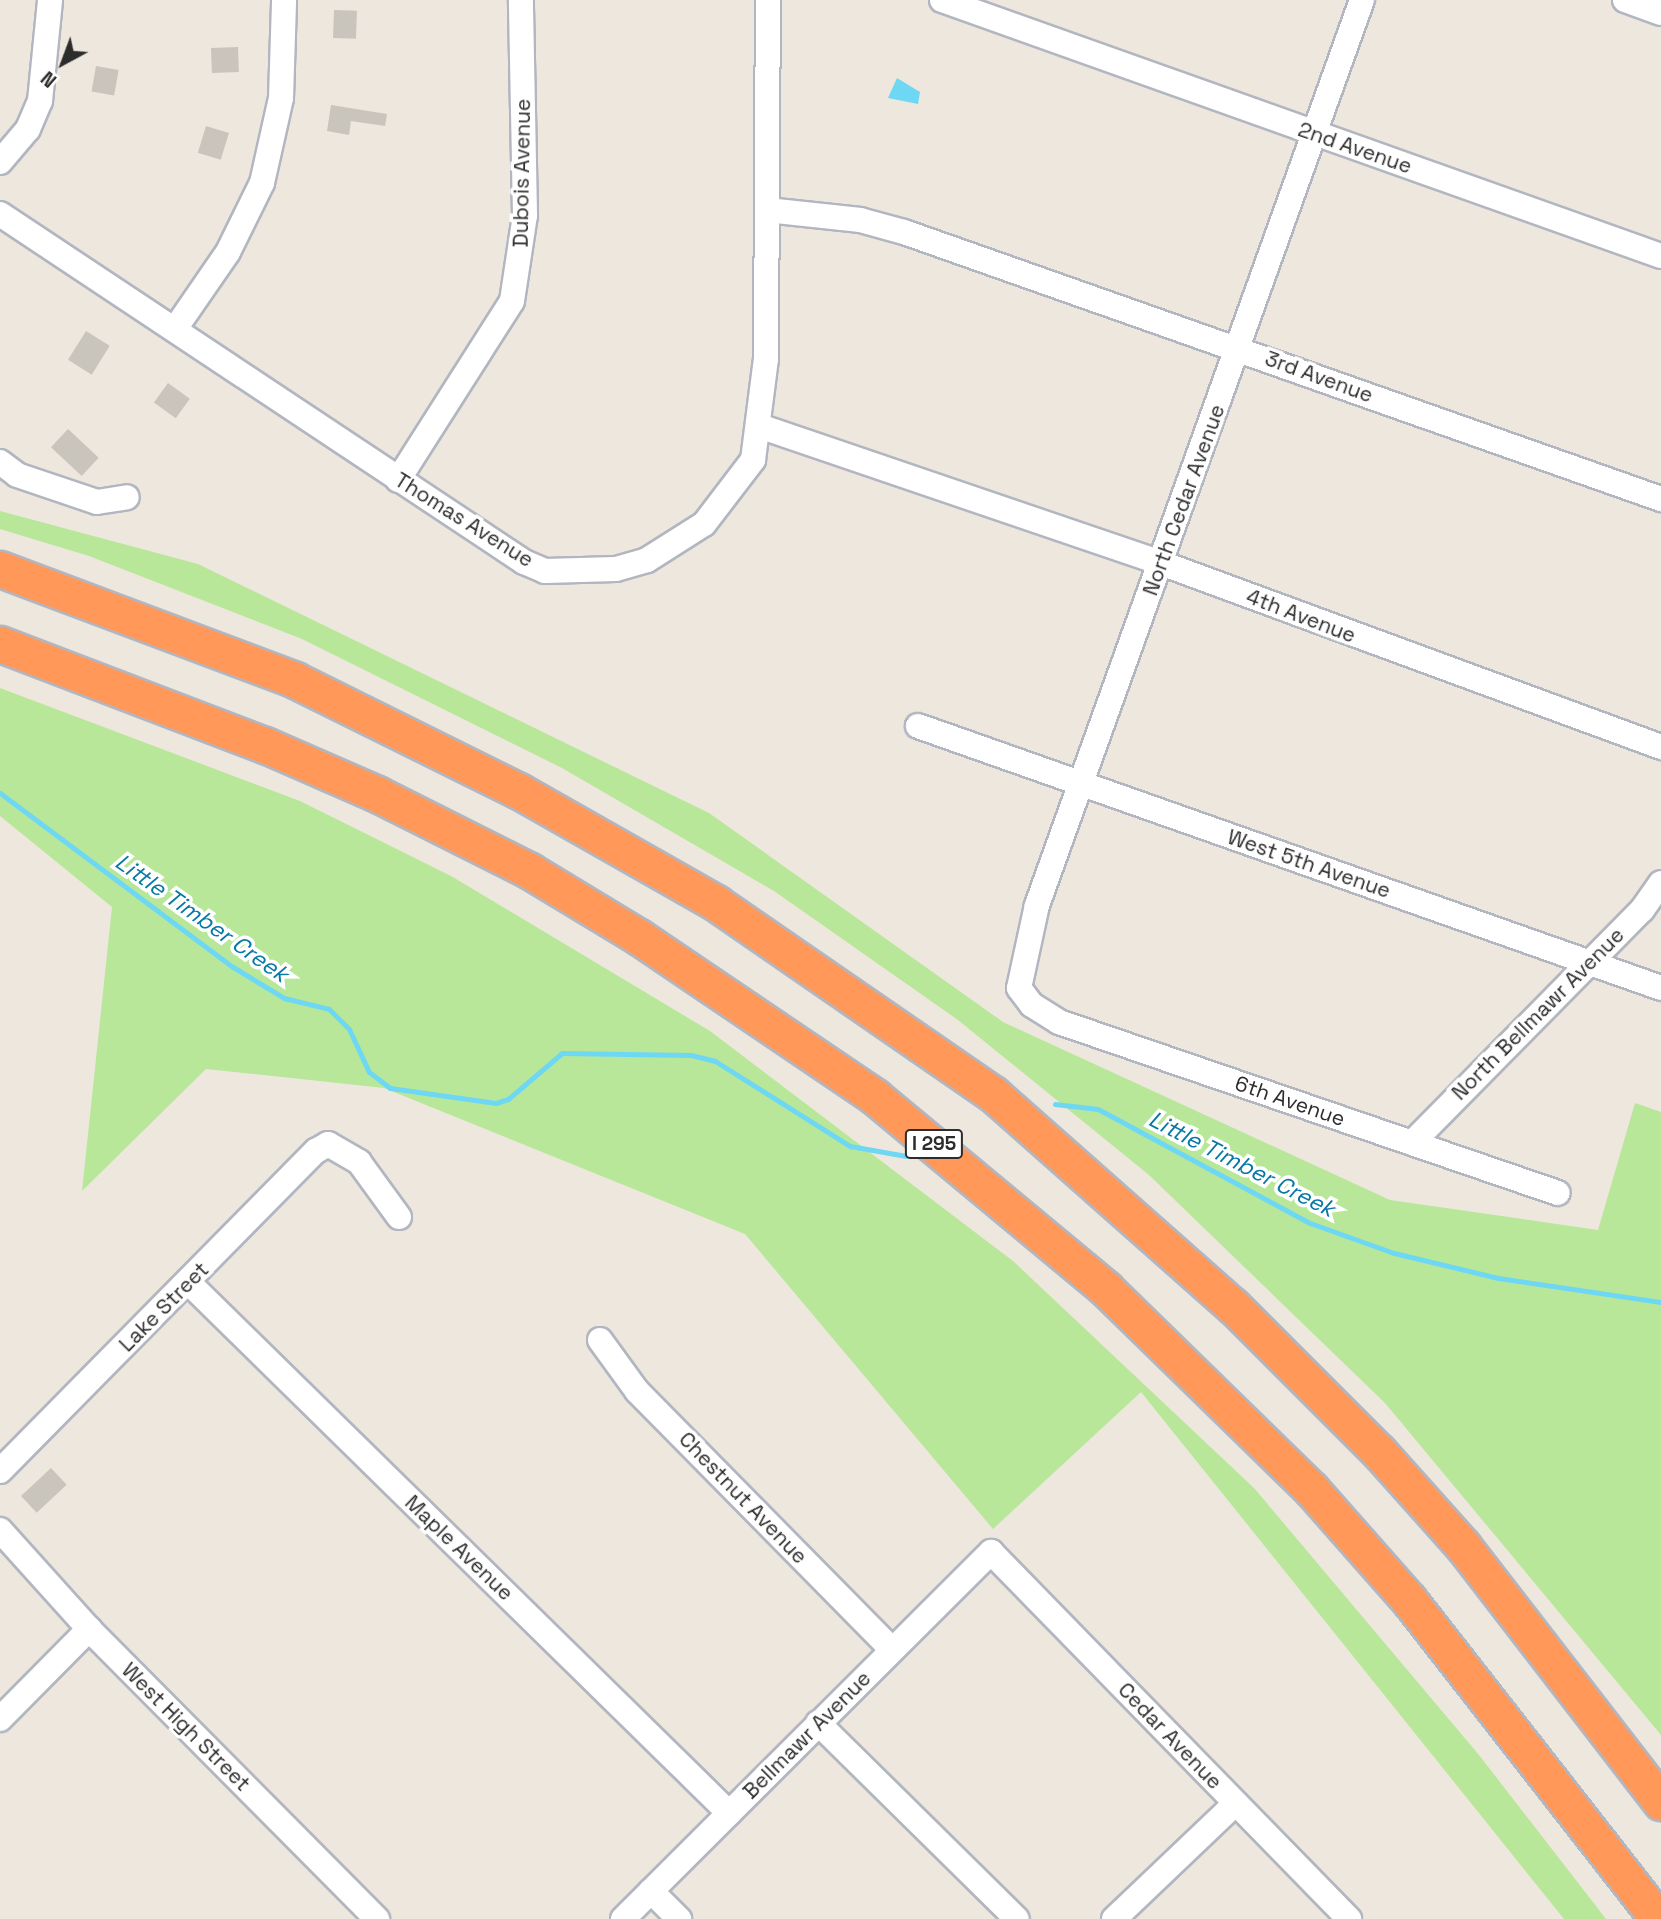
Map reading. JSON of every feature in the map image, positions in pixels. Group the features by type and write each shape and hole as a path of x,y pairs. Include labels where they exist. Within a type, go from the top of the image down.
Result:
{"highway":[{"path":"0,569 295,680 519,791 716,903 993,1094 1233,1306 1379,1452 1463,1546 1661,1802"},
{"name":"I 295","path":"0,643 265,745 377,793 530,872 639,937 875,1097 1107,1289 1311,1489 1409,1600 1658,1919"}],"street":[{"path":"0,162 28,129 40,101 50,0"},
{"path":"177,326 228,252 262,183 281,98 284,0"},
{"name":"Dubois Avenue","path":"398,480 512,301 525,215 522,0"},
{"name":"Thomas Avenue","path":"0,214 177,326 398,480 545,571 616,569 647,560 704,524 753,460 762,427 768,0"},
{"name":"2nd Avenue","path":"943,0 1661,256"},
{"name":"North Cedar Avenue","path":"1027,999 1019,988 1020,965 1080,783 1239,348 1362,0"},
{"path":"1625,0 1661,13"},
{"name":"3rd Avenue","path":"767,210 860,220 978,257 1661,499"},
{"name":"4th Avenue","path":"762,427 1161,563 1661,747"},
{"path":"1,462 17,475 97,502 127,497"},
{"name":"West 5th Avenue","path":"918,726 959,737 1080,783 1661,988"},
{"name":"North Bellmawr Avenue","path":"1412,1143 1587,961 1642,910 1661,883"},
{"name":"6th Avenue","path":"1027,999 1059,1022 1558,1193"},
{"name":"Lake Street","path":"0,1471 328,1144 359,1162 400,1217"},
{"name":"Maple Avenue","path":"189,1283 729,1813"},
{"name":"Chestnut Avenue","path":"600,1340 637,1391 892,1650"},
{"name":"West High Street","path":"0,1530 89,1629 377,1919"},
{"name":"Bellmawr Avenue","path":"623,1919 991,1552"},
{"name":"Cedar Avenue","path":"991,1552 1349,1919"},
{"path":"0,1719 89,1629"},
{"path":"818,1723 1017,1919"},
{"path":"1114,1919 1236,1803"},
{"path":"651,1891 678,1919"}],"green space":[{"path":"0,511 198,564 709,813 1003,1022 1390,1200 1598,1230 1635,1103 1661,1112 1661,1735 1385,1403 1149,1175 958,1020 774,891 562,768 302,639 89,556 0,529"},
{"path":"0,688 300,801 451,876 710,1031 1013,1261 1254,1488 1479,1755 1606,1919 1564,1919 1141,1392 993,1529 745,1234 384,1088 206,1069 82,1191 112,907 0,816"}],"water":[{"path":"897,78 920,92 918,104 888,98"}],"building":[{"path":"334,10 357,11 356,39 333,38"},
{"path":"238,47 239,72 212,73 211,48"},
{"path":"96,66 119,70 114,96 91,92"},
{"path":"331,105 387,114 385,126 351,121 349,135 327,131"},
{"path":"206,126 229,133 221,160 198,153"},
{"path":"86,331 110,346 92,375 68,360"},
{"path":"168,383 190,399 176,418 154,402"},
{"path":"68,429 99,458 82,476 51,447"},
{"path":"51,1468 67,1485 37,1513 21,1496"}],"waterway":[{"name":"Little Timber Creek","path":"0,793 233,967 284,998 329,1009 349,1029 369,1072 390,1088 496,1103 508,1099 562,1053 691,1055 715,1061 850,1146 906,1156"},
{"name":"Little Timber Creek","path":"1055,1104 1098,1109 1310,1223 1394,1253 1498,1278 1661,1302"}]}
